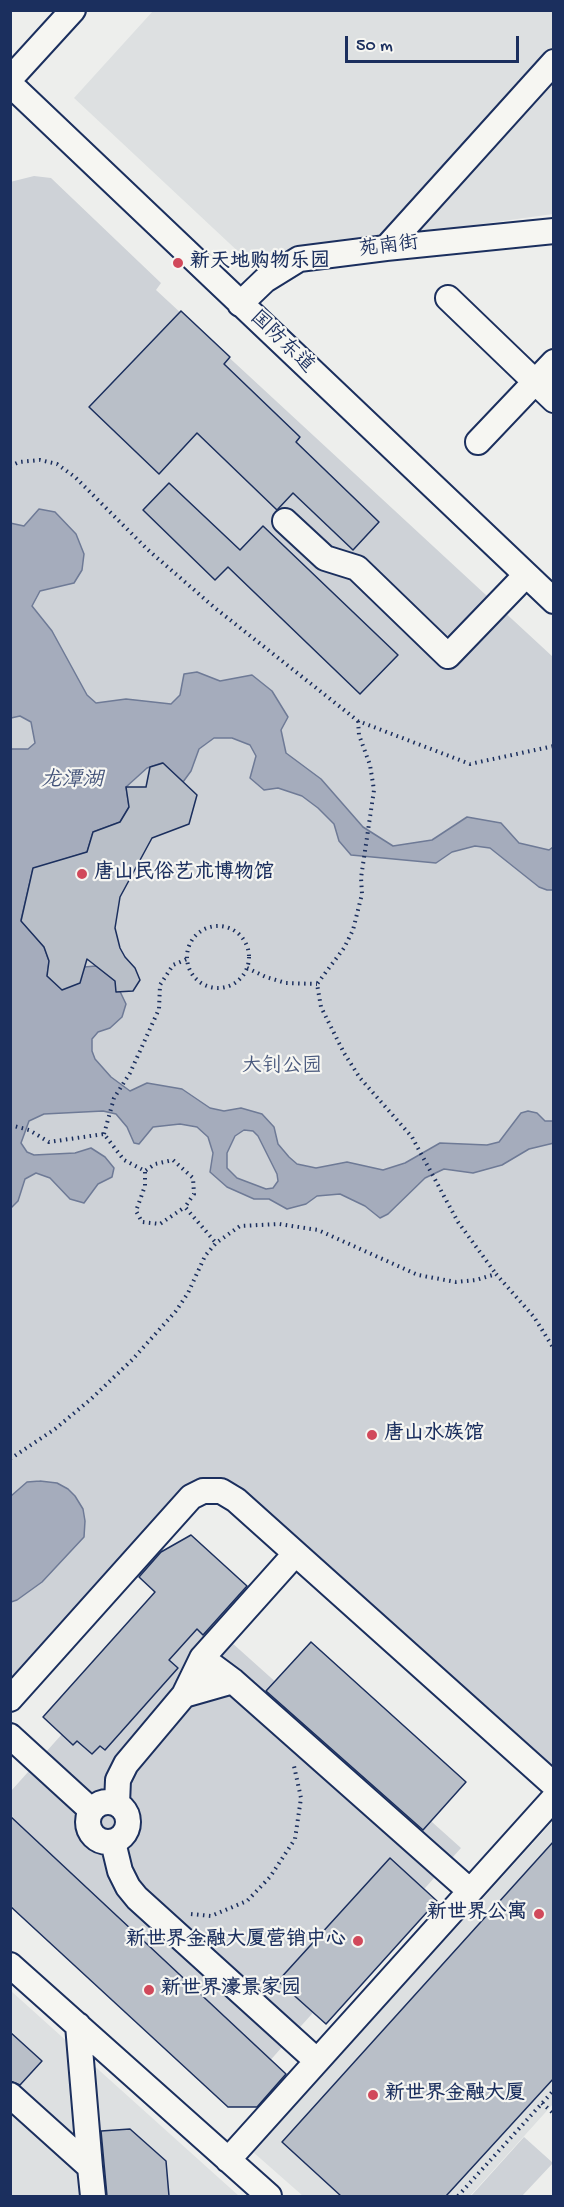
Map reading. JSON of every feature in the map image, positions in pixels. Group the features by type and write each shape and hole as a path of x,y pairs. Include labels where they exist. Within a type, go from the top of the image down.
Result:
{"street":[{"path":"10,82 73,10"},
{"path":"386,248 554,62"},
{"name":"国防东道","path":"10,82 554,602"},
{"name":"苑南街","path":"240,304 265,280 299,259 554,231"},
{"path":"448,298 554,400"},
{"path":"478,441 554,362"},
{"path":"285,522 325,558 357,568 448,656 526,575"},
{"path":"10,1700 191,1497 203,1491 221,1491 236,1500 554,1785"},
{"path":"117,1804 118,1780 126,1764 184,1695 202,1658 295,1554"},
{"path":"202,1658 233,1681 470,1891"},
{"path":"184,1695 233,1681"},
{"path":"10,1736 91,1810"},
{"path":"228,2160 554,1798"},
{"path":"100,1803 117,1804 127,1814 128,1828 120,1839 113,1842 101,1841 91,1834 87,1822 91,1810 100,1803"},
{"path":"113,1842 120,1871 137,1898 317,2061"},
{"path":"10,1965 228,2160 265,2196"},
{"path":"78,2025 93,2196"},
{"path":"10,2095 90,2167"}],"path":[{"path":"10,466 19,462 40,460 57,464 75,477 147,549 215,608 358,721 470,764 554,746"},
{"path":"358,721 359,735 370,765 374,790 362,878 362,894 353,930 344,948 317,984 321,1007 344,1053 360,1078 412,1137 458,1222 496,1274 534,1317 554,1349"},
{"path":"217,926 227,928 236,932 248,949 247,968 242,978 224,988 203,985 189,969 188,949 199,933 217,926"},
{"path":"104,1134 114,1098 130,1073 159,1009 160,985 173,965 187,959"},
{"path":"247,968 286,983 317,984"},
{"path":"10,1125 29,1130 49,1142 104,1134"},
{"path":"104,1134 124,1160 145,1171"},
{"path":"173,1160 193,1178 194,1194 184,1207 160,1224 142,1221 136,1211 145,1186 145,1171 154,1164 173,1160"},
{"path":"184,1207 216,1243"},
{"path":"10,1459 55,1429 132,1360 189,1293 205,1256 216,1243 240,1226 279,1224 318,1230 418,1275 456,1282 476,1280 496,1274"},
{"path":"184,1914 211,1916 247,1901 270,1877 295,1839 301,1798 293,1760"},
{"path":"458,2196 554,2090"},
{"path":"542,2103 554,2114"}],"shaded area":[{"name":"新天地购物乐园","path":"153,11 553,11 553,214 244,257 74,98"},
{"path":"553,1821 553,2104 470,2196 303,2196 253,2152"},
{"path":"11,1991 239,2196 11,2196"}],"green space":[{"name":"大钊公园","path":"34,176 51,178 161,283 156,290 553,657 553,1767 239,1485 222,1479 192,1482 11,1683 10,182"},
{"path":"183,1599 461,1848 266,2065 11,1836 11,1791"},
{"path":"524,2137 553,2163 522,2196 471,2196"}],"water":[{"name":"龙潭湖","path":"39,509 55,512 76,534 84,554 82,570 74,583 40,591 32,606 52,631 87,695 96,703 126,699 171,704 180,695 184,674 197,672 220,681 252,675 272,691 288,717 281,730 286,753 321,779 363,827 393,846 432,840 467,817 501,823 519,843 549,850 553,847 553,890 539,887 490,848 475,846 452,852 436,863 351,855 339,841 334,824 318,808 302,796 278,788 264,790 250,778 256,756 250,745 232,738 214,738 199,749 191,771 183,782 162,763 147,768 126,787 129,807 120,822 93,832 87,852 33,869 21,920 44,947 49,961 47,976 62,989 84,967 96,966 115,981 126,1004 122,1017 110,1028 98,1032 92,1039 95,1059 111,1077 130,1091 147,1083 182,1089 210,1108 224,1111 241,1108 262,1114 274,1127 278,1144 289,1157 297,1164 316,1168 347,1162 383,1170 405,1163 440,1143 487,1145 499,1142 521,1113 528,1111 537,1113 545,1121 553,1121 554,1143 529,1149 502,1165 473,1173 444,1169 425,1178 388,1214 380,1218 365,1206 340,1194 317,1196 306,1204 287,1209 269,1199 254,1199 227,1187 210,1172 213,1153 208,1137 197,1127 180,1124 153,1127 139,1144 134,1143 127,1127 116,1114 103,1111 44,1114 29,1121 21,1143 27,1152 34,1155 75,1153 91,1148 105,1157 114,1168 112,1177 98,1184 84,1203 70,1199 50,1178 36,1173 25,1179 18,1201 11,1208 11,749 28,749 35,743 31,722 20,716 11,718 10,523 24,526","holes":["244,1130 253,1131 258,1136 277,1174 278,1181 273,1188 266,1189 237,1178 227,1168 227,1153 235,1136"]},
{"path":"27,1482 57,1483 75,1496 83,1509 84,1537 42,1582 11,1602 11,1496"}],"building":[{"path":"181,311 230,357 224,364 300,437 296,442 379,522 353,550 293,493 277,510 197,433 159,474 89,407"},
{"path":"169,483 240,550 263,526 398,655 360,694 228,567 215,580 143,510"},
{"name":"唐山民俗艺术博物馆","path":"163,763 197,795 189,824 152,838 120,897 115,928 120,948 135,968 140,980 133,991 116,992 115,981 87,959 80,983 62,990 47,976 49,961 44,947 21,921 33,868 87,852 93,832 120,822 129,807 126,787 146,787 150,767"},
{"path":"191,1535 247,1586 203,1635 197,1629 169,1660 178,1668 105,1750 100,1746 92,1754 77,1741 73,1745 43,1717 155,1592 139,1577 161,1552"},
{"path":"311,1642 466,1782 423,1830 266,1691"},
{"name":"新世界濠景家园","path":"10,1816 286,2074 257,2107 228,2107 10,1906"},
{"path":"554,1841 554,2078 446,2196 341,2196 282,2142"},
{"name":"新世界金融大厦营销中心","path":"390,1858 437,1901 326,2024 278,1981"},
{"path":"10,2032 42,2061 20,2085 10,2081"},
{"path":"130,2129 166,2161 169,2196 107,2196 101,2131"}],"place":[{"name":"新天地购物乐园","path":"178,263"},
{"name":"唐山民俗艺术博物馆","path":"82,874"},
{"name":"唐山水族馆","path":"372,1435"},
{"name":"新世界公寓","path":"539,1914"},
{"name":"新世界金融大厦营销中心","path":"358,1941"},
{"name":"新世界濠景家园","path":"149,1990"},
{"name":"新世界金融大厦","path":"373,2095"}]}
